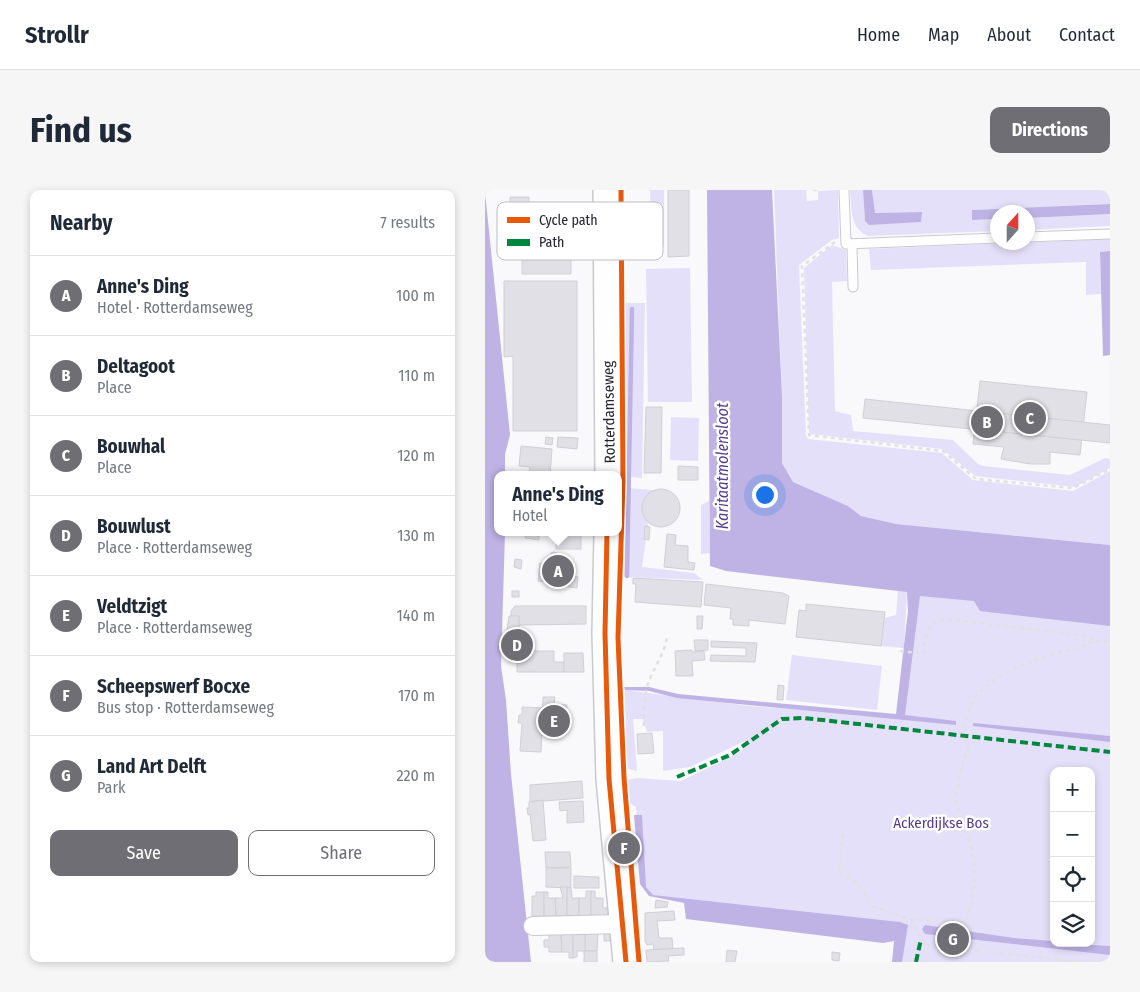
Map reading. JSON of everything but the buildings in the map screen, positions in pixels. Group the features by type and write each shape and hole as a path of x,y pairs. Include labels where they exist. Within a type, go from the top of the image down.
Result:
{"street":[{"name":"Rotterdamseweg","path":"606,260 608,471"},
{"path":"607,536 605,633 609,779 626,962"},
{"path":"533,926 622,924"}],"lane":[{"path":"844,190 853,287"},
{"path":"1035,237 1110,234"},
{"path":"849,242 990,238"}],"path":[{"path":"813,190 820,190"},
{"path":"849,242 831,244 802,266 809,435 943,451 976,479 1073,488 1110,469"},
{"path":"900,651 923,654 926,635 933,623 947,618 1080,635 1096,640 1110,641"},
{"path":"644,726 642,715 648,686 667,636"},
{"path":"960,735 967,713 978,694 993,681 1029,661 1074,649 1096,640"},
{"path":"843,834 839,872 859,885 872,906 910,919 965,922 971,908 975,884 971,850 958,810 959,782 972,736"},
{"path":"910,919 923,942 931,946 1085,962"}],"green space":[{"path":"650,190 664,190 663,246 663,202 651,202"},
{"path":"774,190 806,190 807,201 818,200 818,191 838,190 839,238 832,240 799,265 806,435 808,439 942,453 973,480 1073,491 1110,471 1110,545 896,524 861,516 848,506 793,482 782,463 782,396"},
{"path":"850,190 863,190 865,221 921,221 921,212 874,213 872,190 1110,190 1110,204 1035,207 1035,205 990,205 990,209 972,210 972,220 990,219 990,231 868,236 857,228 854,223"},
{"path":"1110,214 1110,226 1035,230 1035,218"},
{"path":"1110,239 1110,251 1100,252 1101,294 1086,295 1086,262 871,270 869,249 990,244 990,250 1035,250 1035,242"},
{"path":"832,245 846,250 847,281 832,282 835,411 851,415 853,431 953,440 978,464 983,466 1070,475 1105,458 1110,459 1110,468 1075,487 975,476 942,449 811,434 809,432 804,268"},
{"path":"690,268 692,402 648,402 646,269"},
{"path":"624,303 645,303 642,478 632,477 625,482"},
{"path":"671,417 699,418 698,461 670,460"},
{"path":"626,488 653,490 642,567 694,573 703,580 622,577"},
{"path":"709,501 710,553 701,554 701,505"},
{"path":"898,590 907,592 904,648 881,646 884,618 896,615"},
{"name":"Ackerdijkse Bos","path":"916,591 1110,611 1110,962 898,962 901,929 650,895 643,886 636,807 628,802 626,780 637,778 681,781 738,753 744,748 745,741 690,767 663,771 663,731 647,732 643,719 633,719 637,771 626,768 625,690 749,706 900,717"},
{"path":"792,655 882,666 877,710 786,700"}],"water":[{"name":"Karitaatmolensloot","path":"707,190 772,190 782,396 782,463 793,482 848,506 861,516 896,524 1110,545 1110,626 980,611 974,601 920,596 905,715 956,721 956,725 677,698 649,691 625,690 624,687 649,687 678,694 896,714 908,611 907,592 726,571 710,566"},
{"path":"863,190 872,190 875,213 922,212 921,222 869,225 865,221"},
{"path":"485,192 510,435 505,454 505,471 494,471 494,536 505,536 501,666 506,700 511,774 531,962 485,962"},
{"path":"1110,204 1110,214 1035,218 1035,207"},
{"path":"990,209 990,219 972,220 972,210"},
{"path":"1110,251 1110,355 1103,356 1100,252"},
{"path":"973,723 1110,736 1110,742 973,726"},
{"path":"634,815 642,815 646,887 653,895 900,922 908,925 902,962 892,962 894,941 883,943 686,919 684,903 649,896 640,884"},
{"path":"925,925 1014,938 1050,941 1050,947 1110,946 1110,955 925,934 922,929"}],"waterway":[{"path":"627,576 632,309"}],"marked path":[{"path":"677,777 730,755 782,719 804,718 1110,752"},
{"path":"916,962 921,939"}],"cycle path":[{"path":"621,190 621,202"},
{"path":"621,260 622,512"},
{"path":"607,536 605,633 609,779 626,962"},
{"path":"621,536 618,638 624,778 639,962"}],"place":[{"name":"Bouwhal","path":"1030,418"},
{"name":"Deltagoot","path":"987,422"},
{"name":"Anne's Ding","path":"558,571"},
{"name":"Bouwlust","path":"517,645"},
{"name":"Veldtzigt","path":"554,721"},
{"name":"Scheepswerf Bocxe","path":"624,848"},
{"name":"Land Art Delft","path":"953,939"}]}
